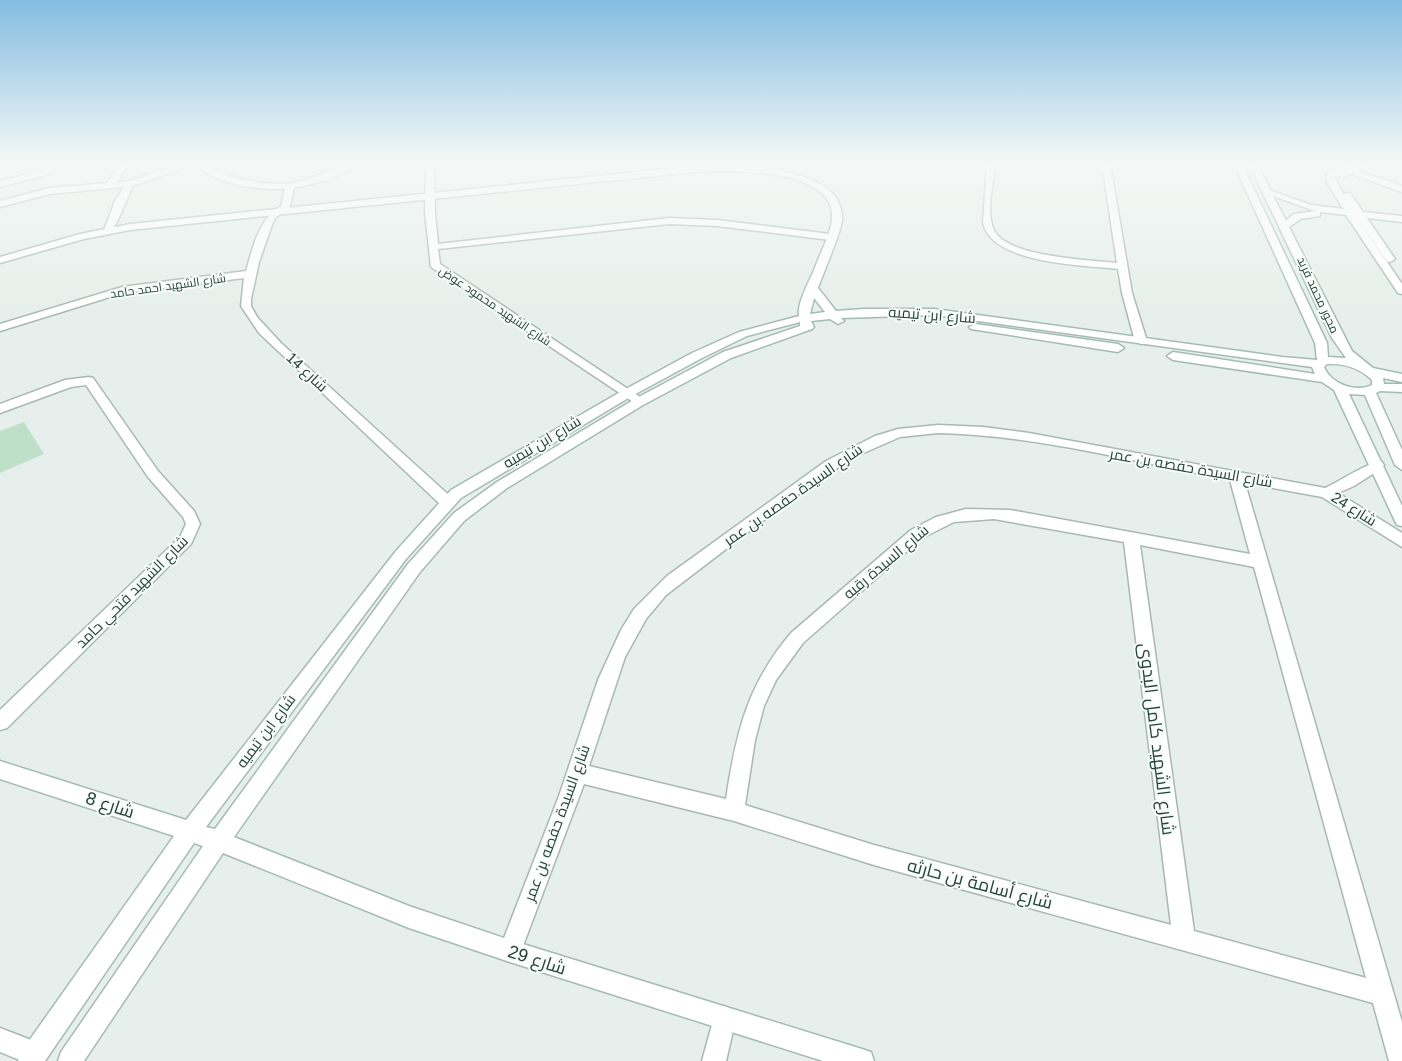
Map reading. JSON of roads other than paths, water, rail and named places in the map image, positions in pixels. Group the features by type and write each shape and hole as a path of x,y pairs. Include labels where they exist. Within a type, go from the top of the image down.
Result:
{"street":[{"path":"109,230 115,214"},
{"path":"0,260 109,230 262,214"},
{"name":"شارع 14","path":"275,214 269,220 251,274 245,301 256,324 444,505 459,517"},
{"name":"شارع الشهيد محمود عوض","path":"431,214 435,265 639,402"},
{"path":"805,323 811,287 837,220 837,214"},
{"path":"988,214 990,232 995,239 1015,250 1124,267"},
{"path":"1115,214 1130,308 1141,341"},
{"name":"محور محمد فريد","path":"1261,214 1321,344 1321,363 1318,370 1325,379"},
{"name":"محور محمد فريد","path":"1279,214 1338,338 1348,352 1378,379 1374,389"},
{"path":"1285,226 1294,218 1307,214 1363,216 1402,221"},
{"path":"1341,214 1349,215 1402,291"},
{"path":"1361,214 1402,276"},
{"path":"433,247 670,221 717,223 830,237"},
{"name":"شارع الشهيد احمد حامد","path":"0,328 122,290 251,274"},
{"path":"811,287 837,318"},
{"name":"شارع ابن تيميه","path":"33,1058 190,831 401,555 444,505 467,488 550,436 696,356 738,336 805,323 837,318 934,312 1282,361 1321,363 1337,360 1402,378"},
{"name":"شارع ابن تيميه","path":"837,318 972,326 1325,379"},
{"name":"شارع ابن تيميه","path":"70,1061 219,841 414,568 459,517 484,498 639,402 727,355 805,323"},
{"path":"1325,379 1339,387 1402,388"},
{"name":"شارع الشهيد فتحي حامد","path":"0,409 69,382 89,381 115,416 153,474 188,515 193,524 186,540 0,722"},
{"path":"1339,387 1402,521"},
{"path":"1374,389 1397,445 1402,465"},
{"name":"شارع السيدة حفصه بن عمر","path":"510,952 578,773 597,707 624,642 655,596 763,512 831,464 870,442 893,434 918,430 972,431 1064,444 1326,492"},
{"name":"شارع 24","path":"1326,492 1359,477 1376,465"},
{"path":"1236,477 1401,1061"},
{"path":"467,488 484,498"},
{"name":"شارع 24","path":"1326,492 1363,514 1402,541"},
{"name":"شارع السيدة رقيه","path":"734,811 751,717 766,680 781,655 797,638 921,529 940,520 984,512 1010,515 1260,562"},
{"name":"شارع الشهيد كامل البدوى","path":"1131,538 1184,940"},
{"name":"شارع 8","path":"0,770 219,841"},
{"name":"شارع أسامة بن حارثه","path":"578,773 734,811 874,855 1382,994"},
{"name":"شارع 29","path":"219,841 409,917 510,952 862,1061"},
{"path":"714,1061 724,1018"},
{"path":"0,1040 33,1058"}]}
